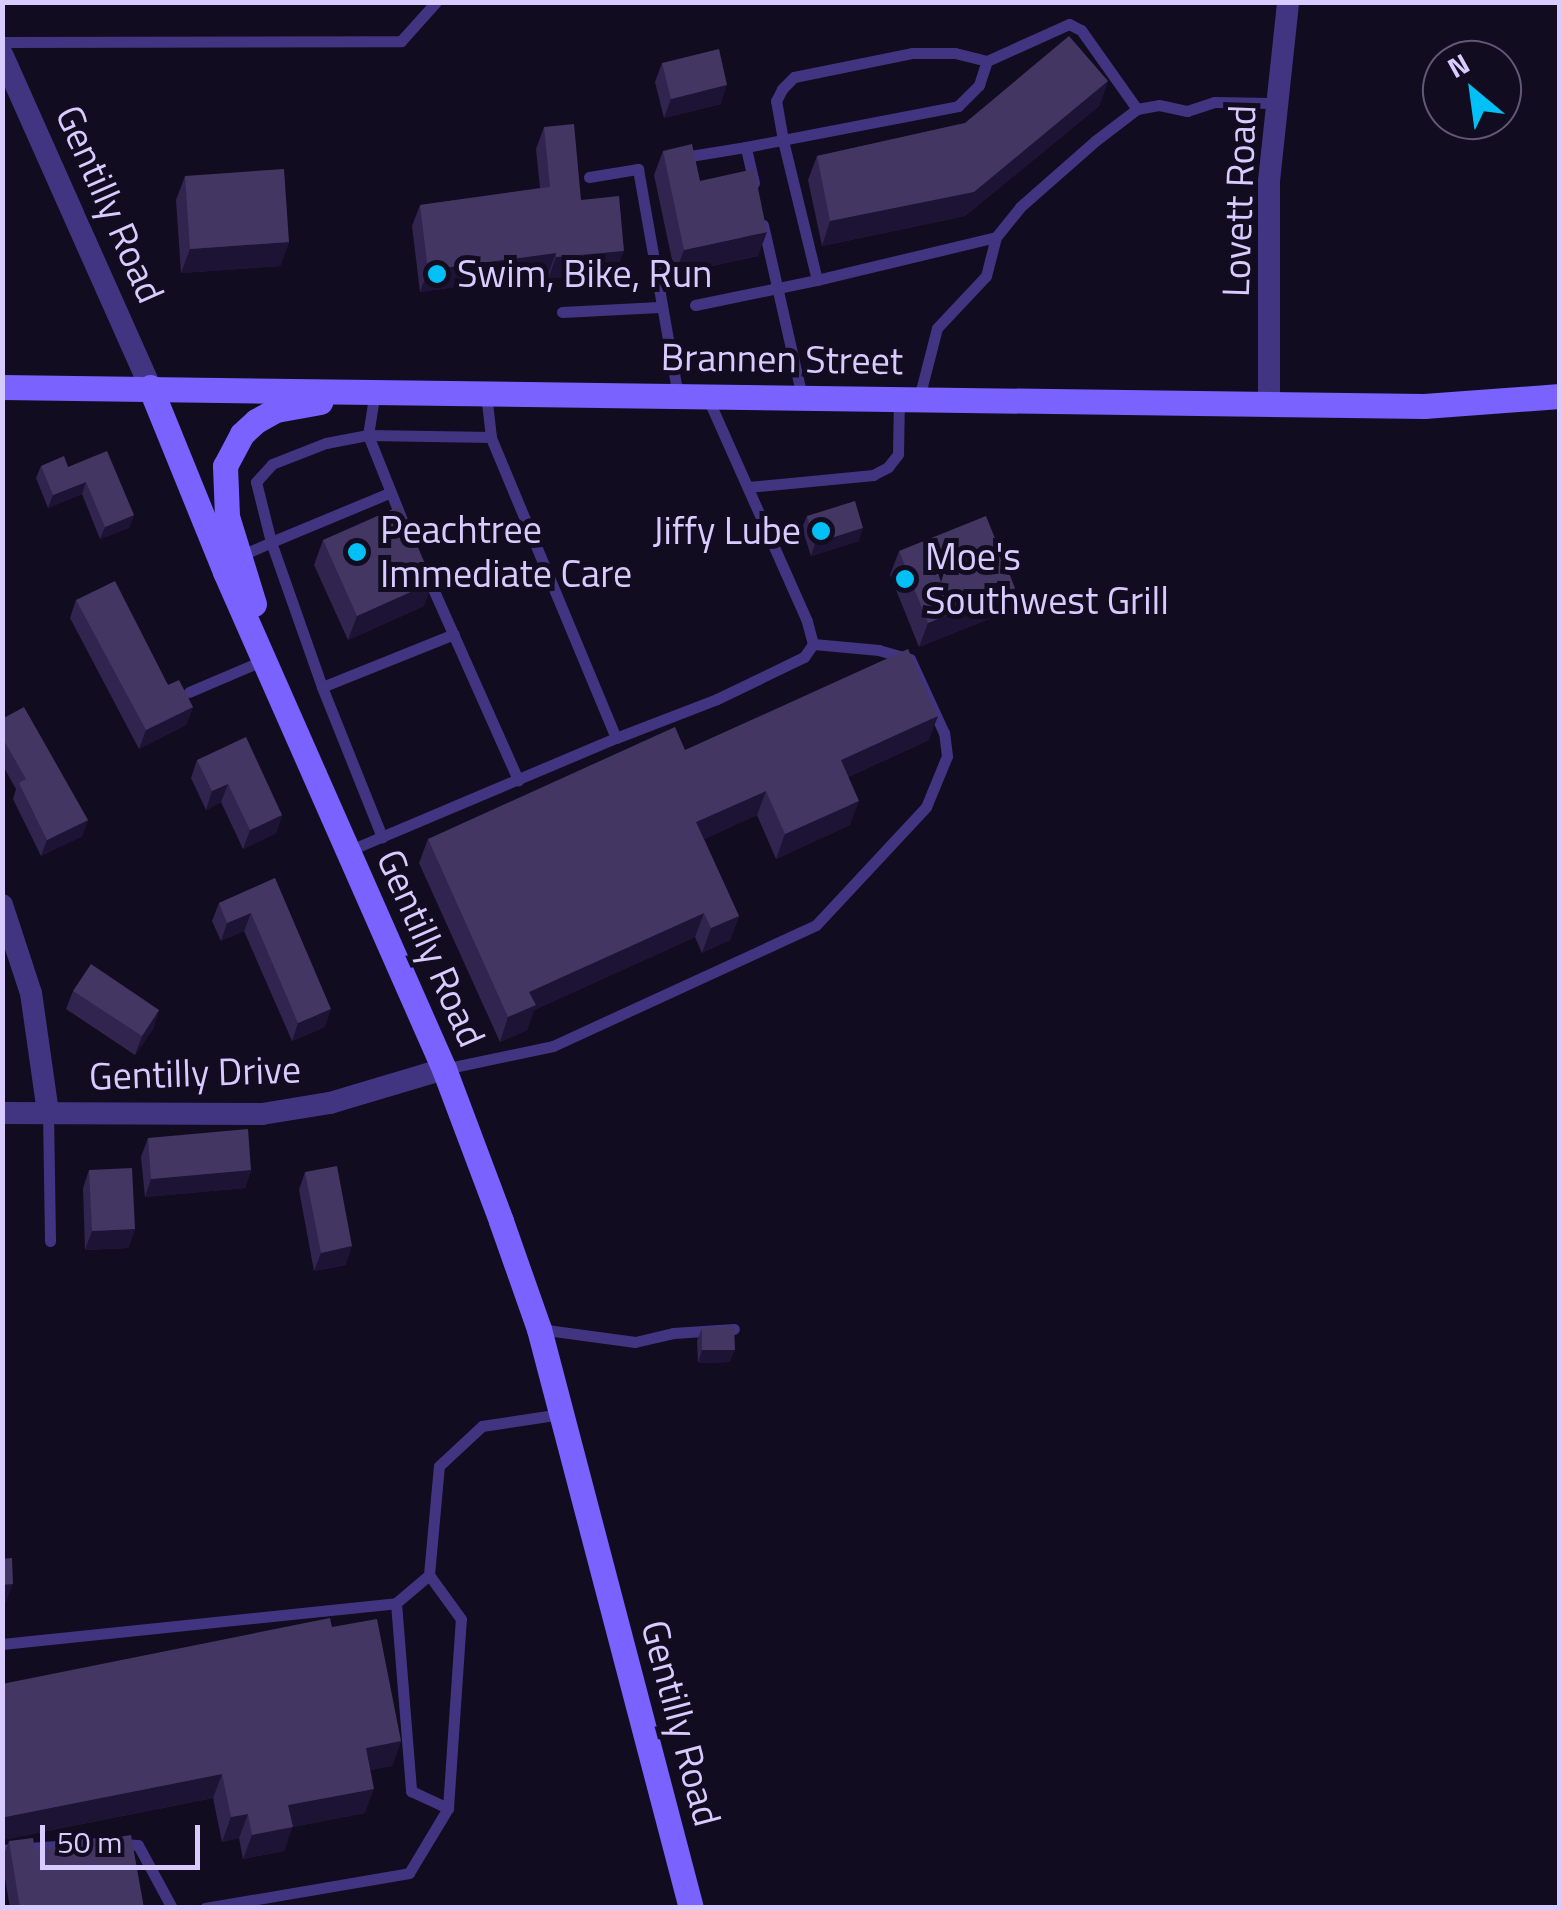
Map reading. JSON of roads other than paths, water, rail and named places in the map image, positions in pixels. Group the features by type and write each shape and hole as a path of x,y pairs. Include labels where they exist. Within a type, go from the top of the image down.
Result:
{"street":[{"name":"Lovett Road","path":"1269,403 1269,181 1288,2"},
{"name":"Gentilly Road","path":"2,54 444,1068 539,1329 691,1908"},
{"name":"Brannen Street","path":"2,387 1424,406 1560,396"},
{"path":"294,728 240,556 224,491 225,466 242,434 276,410 375,392"},
{"path":"2,905 31,993 48,1112"},
{"name":"Gentilly Drive","path":"2,1113 262,1114 330,1102 444,1068"}],"lane":[{"path":"2,42 401,41 436,2"},
{"path":"817,280 776,101 794,76 912,53 955,53 987,62 1069,24 1081,30 1137,108"},
{"path":"684,157 958,106 979,85 987,62"},
{"path":"748,487 873,475 888,467 898,454 909,398 937,328 986,276 996,238 1020,207 1137,108 1159,105 1187,112 1214,102 1276,104"},
{"path":"746,146 758,200"},
{"path":"590,178 638,169 678,395"},
{"path":"762,218 802,396"},
{"path":"695,306 996,238"},
{"path":"562,312 660,307"},
{"path":"375,392 368,435 406,528"},
{"path":"486,392 491,438 616,738"},
{"path":"348,851 616,738 717,700 804,657 812,644 807,620 707,395"},
{"path":"382,837 322,687 272,542 256,482 272,464 326,443 368,435 491,438"},
{"path":"240,556 389,492"},
{"path":"422,563 518,780"},
{"path":"322,687 454,634"},
{"path":"444,1068 553,1046 816,925 926,807 947,756 944,733 910,659 879,650 812,644"},
{"path":"189,692 264,660"},
{"path":"48,1112 50,1242"},
{"path":"539,1329 635,1342 673,1333 734,1330"},
{"path":"205,1908 409,1873 448,1808 462,1620 429,1575 438,1466 482,1426 561,1414"},
{"path":"2,1644 396,1602 429,1575"},
{"path":"396,1602 411,1791 448,1808"},
{"path":"2,1850 82,1842 138,1845 172,1908"}],"place":[{"name":"Swim, Bike, Run","path":"437,274"},
{"name":"Jiffy Lube","path":"821,531"},
{"name":"Peachtree Immediate Care","path":"357,552"},
{"name":"Moe's Southwest Grill","path":"905,579"}]}
